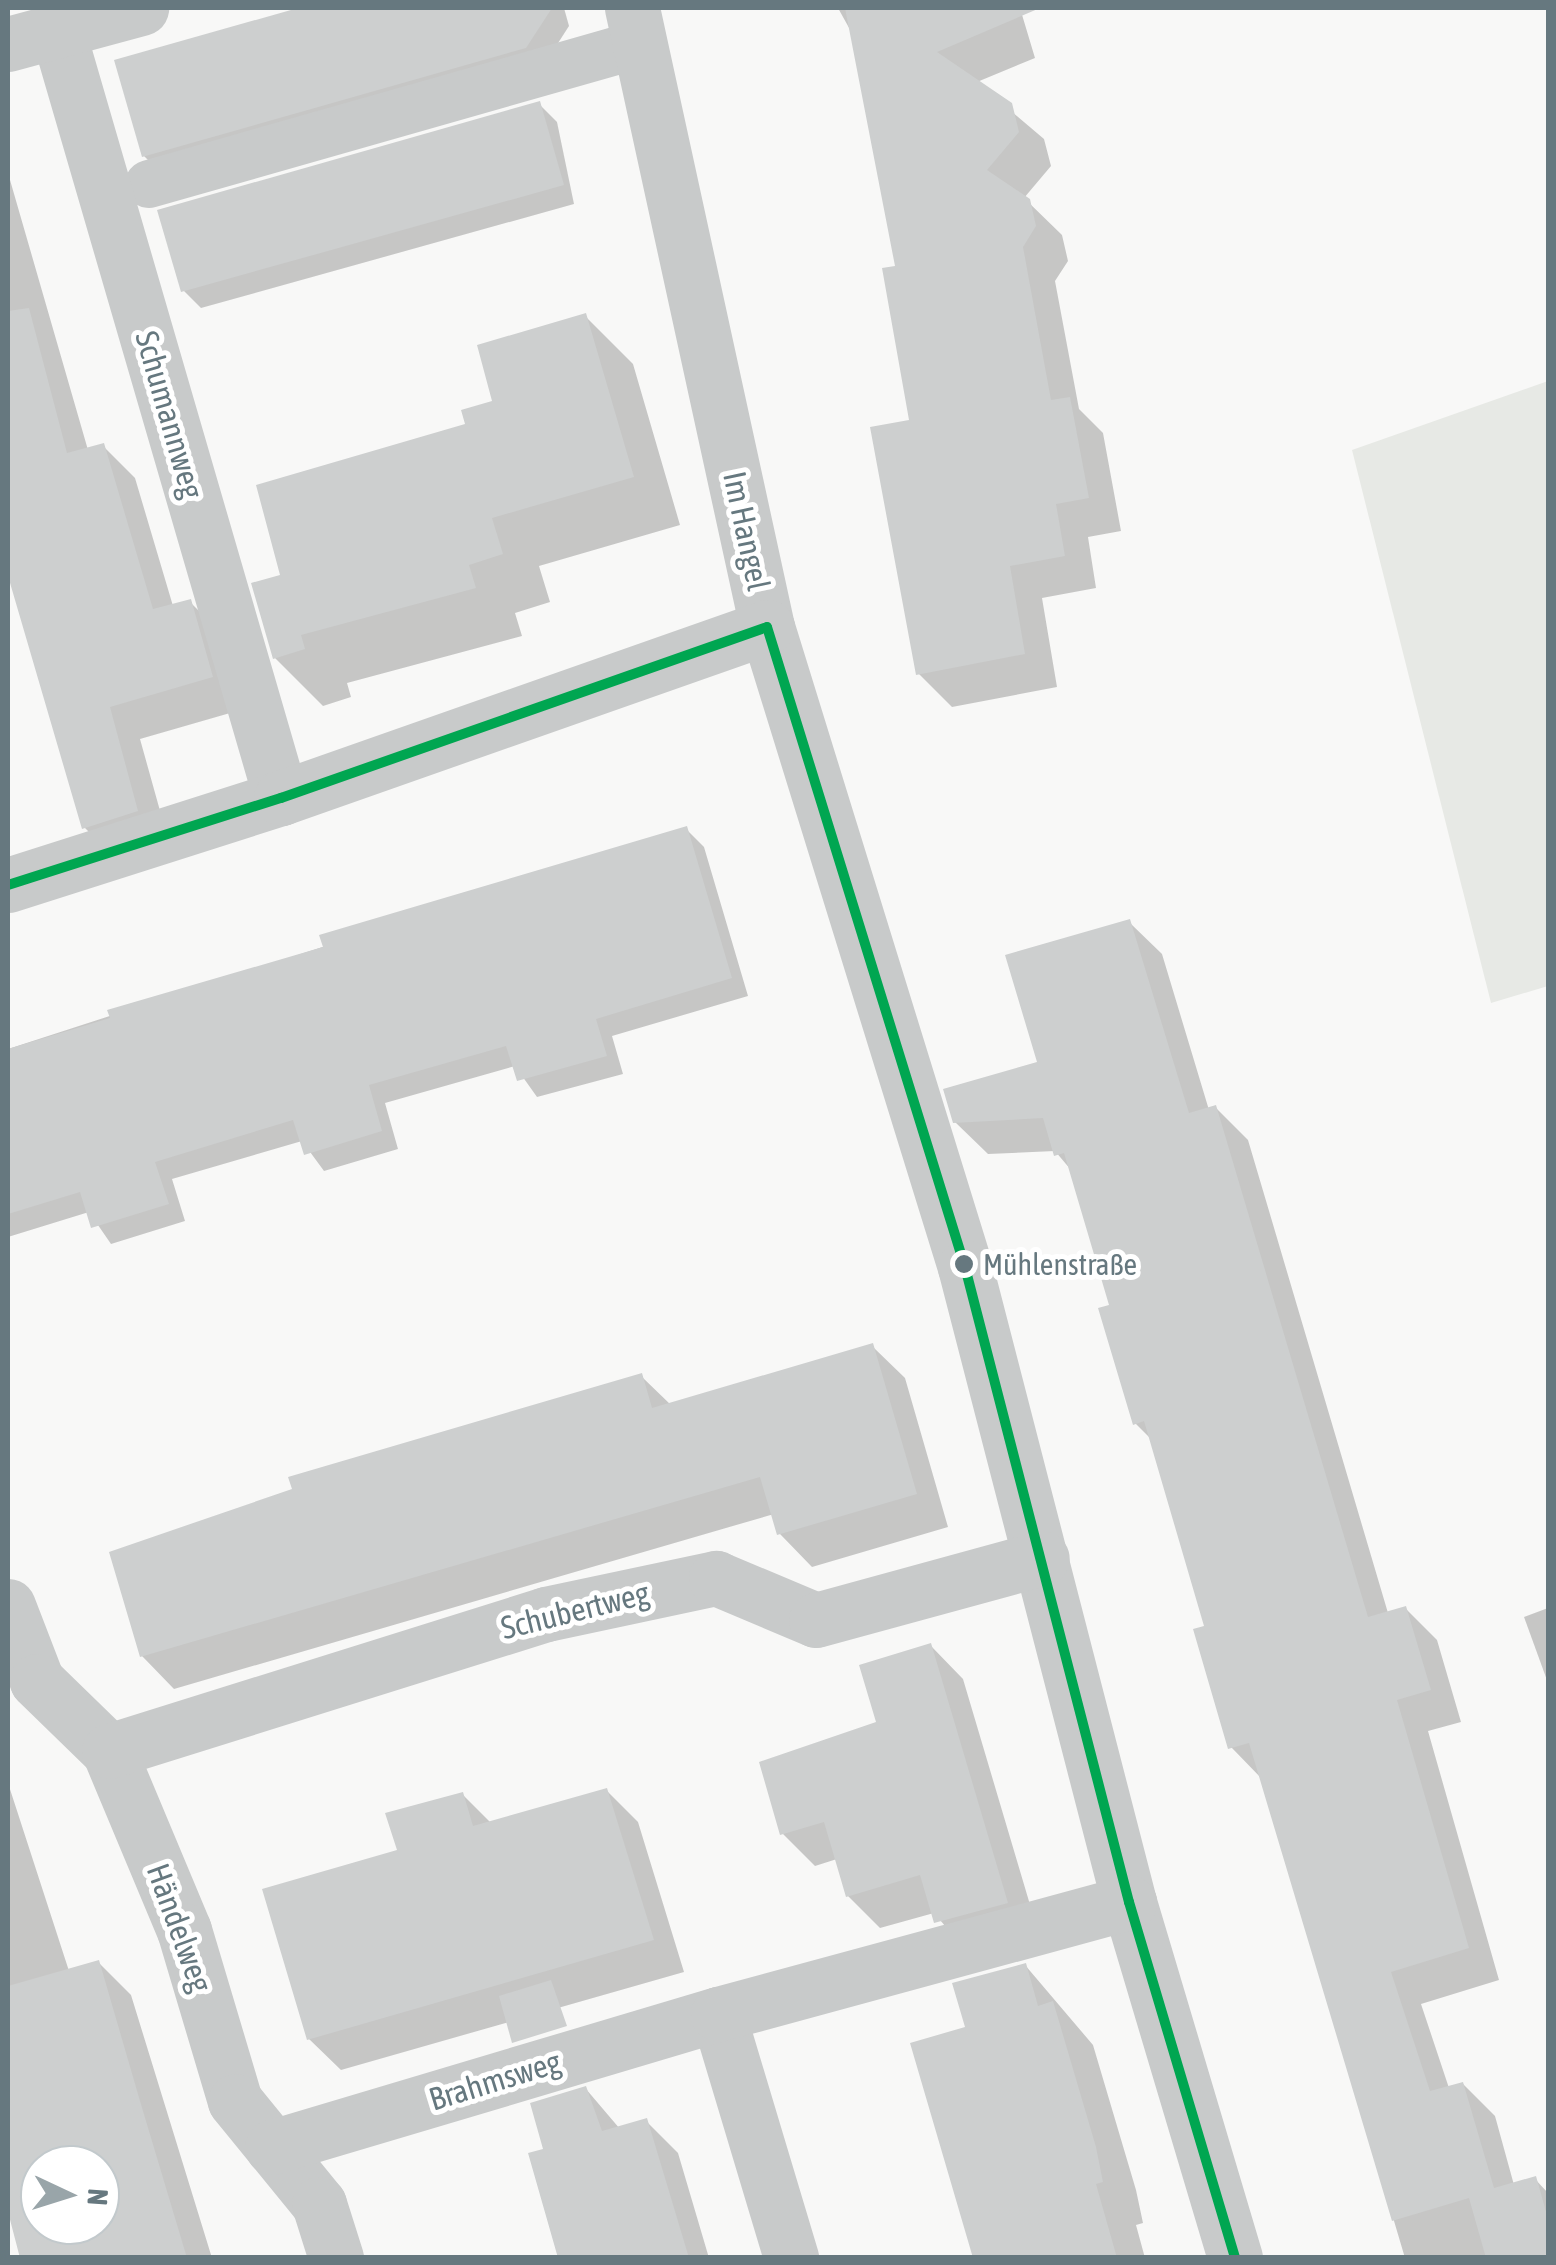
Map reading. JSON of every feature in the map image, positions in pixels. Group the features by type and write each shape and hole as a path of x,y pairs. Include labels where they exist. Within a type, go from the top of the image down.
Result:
{"street":[{"name":"Schumannweg","path":"141,8 32,38 281,798"},
{"name":"Im Hangel","path":"636,26 768,627 964,1267 1130,1902 1235,2258"},
{"path":"8,885 281,798 768,627"},
{"name":"Schubertweg","path":"108,1751 546,1614 716,1578 816,1620 1042,1558"},
{"name":"Händelweg","path":"8,1606 37,1681 108,1751 184,1930 235,2101 319,2204 336,2258"},
{"name":"Brahmsweg","path":"272,2147 718,2014 1130,1902"},
{"path":"718,2014 790,2258"}],"lane":[{"path":"149,184 636,26"}],"shaded area":[{"path":"1548,381 1548,986 1491,1003 1352,450"}],"building":[{"path":"298,8 552,8 526,48 142,157 114,60"},
{"path":"845,8 1040,8 937,52 1012,103 1019,132 987,170 1030,199 1036,226 1023,247 1051,400 1070,397 1089,498 1056,504 1065,556 1010,566 1025,654 916,675 870,427 909,420 882,268 895,266"},
{"path":"540,101 564,185 181,292 157,210"},
{"path":"29,308 67,453 104,443 153,609 191,599 213,677 110,707 138,811 82,829 8,576 8,311"},
{"path":"586,313 634,477 492,518 503,554 469,565 476,588 301,635 305,649 273,659 251,583 280,575 256,485 465,424 461,410 492,401 477,345"},
{"path":"687,826 732,978 596,1019 607,1056 517,1081 506,1046 369,1085 382,1131 304,1155 293,1120 155,1162 169,1204 91,1228 80,1192 8,1214 8,1049 110,1018 107,1010 323,947 319,935"},
{"path":"1130,919 1189,1113 1216,1105 1368,1617 1406,1606 1431,1690 1397,1700 1469,1948 1391,1972 1430,2091 1463,2082 1494,2188 1536,2176 1548,2219 1548,2258 1486,2258 1469,2198 1392,2221 1249,1743 1228,1749 1193,1629 1204,1626 1144,1421 1133,1425 1098,1308 1109,1305 1064,1153 1054,1156 1043,1118 953,1123 943,1089 1037,1062 1005,955"},
{"path":"873,1343 917,1494 777,1535 760,1477 140,1657 109,1552 292,1489 288,1477 642,1373 652,1408"},
{"path":"931,1643 1008,1903 934,1923 920,1875 846,1897 824,1822 780,1835 759,1762 876,1722 859,1665"},
{"path":"607,1788 654,1940 307,2040 262,1889 397,1850 385,1813 463,1792 473,1826"},
{"path":"99,1960 187,2258 20,2258 8,2212 8,1986"},
{"path":"1026,1963 1038,2006 1053,2001 1096,2147 1103,2182 1096,2184 1117,2258 973,2258 910,2043 965,2027 952,1983"},
{"path":"551,1980 567,2026 512,2043 499,1996"},
{"path":"586,2086 602,2131 647,2118 689,2258 558,2258 528,2153 543,2149 530,2103"}],"transit line":[{"path":"8,885 281,798 767,627 965,1267 1129,1902 1235,2258"}],"place":[{"name":"Mühlenstraße","path":"964,1264"}]}
